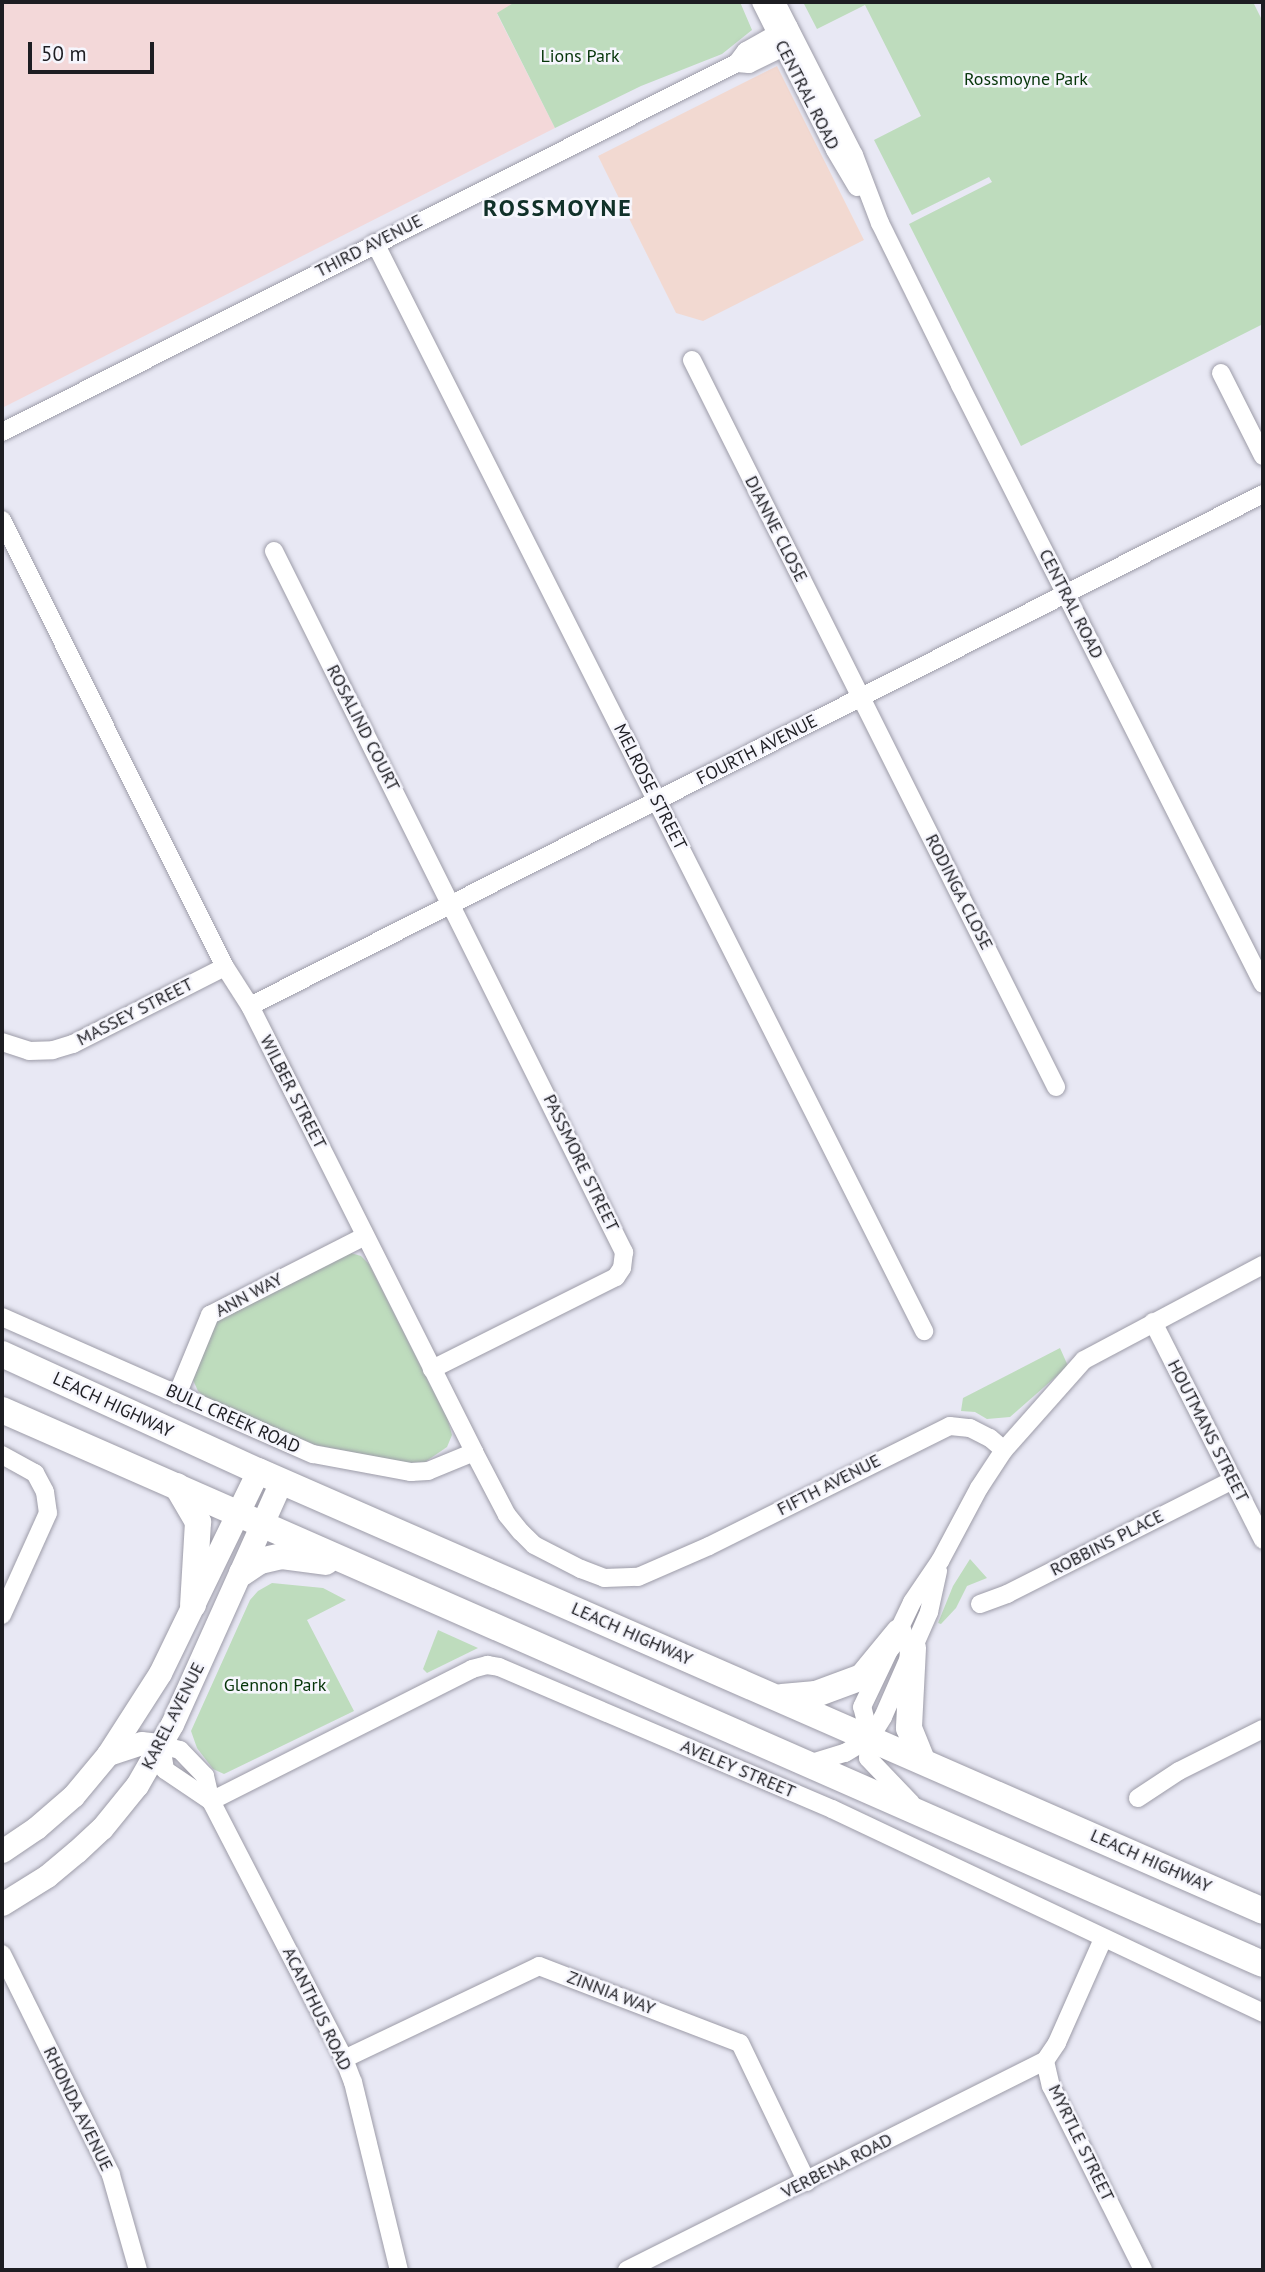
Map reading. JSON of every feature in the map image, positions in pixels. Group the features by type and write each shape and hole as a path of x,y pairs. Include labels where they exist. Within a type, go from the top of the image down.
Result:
{"highway":[{"name":"LEACH HIGHWAY","path":"2,1354 269,1476 1263,1911"},
{"path":"2,1410 1263,1964"},
{"path":"177,1486 198,1522 194,1605"},
{"path":"242,1573 260,1561 282,1556 355,1566"},
{"path":"777,1697 816,1694 862,1677 906,1640"},
{"path":"906,1640 909,1728 922,1760"}],"main road":[{"name":"KAREL AVENUE","path":"2,1851 36,1828 73,1796 108,1754 150,1690 238,1512 269,1476"},
{"name":"KAREL AVENUE","path":"2,1903 47,1876 102,1828 137,1785 162,1745 242,1573 262,1524 269,1476"},
{"path":"108,1754 141,1743 162,1745 153,1716 150,1690"}],"street":[{"name":"CENTRAL ROAD","path":"761,2 786,38 854,155 880,223 1263,984"},
{"name":"CENTRAL ROAD","path":"776,2 786,38"},
{"name":"THIRD AVENUE","path":"2,432 737,63 749,64 786,38"},
{"name":"MELROSE STREET","path":"375,243 924,1331"},
{"name":"DIANNE CLOSE","path":"692,360 861,698"},
{"path":"1221,373 1263,456"},
{"name":"FOURTH AVENUE","path":"250,1006 1263,494"},
{"name":"WILBER STREET","path":"2,520 225,967 250,1006 507,1515 534,1545 604,1578 623,1579 653,1572"},
{"name":"ROSALIND COURT","path":"274,551 452,904"},
{"name":"RODINGA CLOSE","path":"861,698 1056,1087"},
{"name":"PASSMORE STREET","path":"432,1369 616,1277 622,1268 624,1252 452,904"},
{"name":"MASSEY STREET","path":"2,1042 29,1051 52,1050 73,1044 225,967"},
{"name":"ANN WAY","path":"177,1395 210,1315 365,1236"},
{"path":"921,1813 868,1759 870,1738 883,1717 906,1640 929,1612 940,1561 979,1488 1004,1450 1084,1360 1263,1265"},
{"name":"BULL CREEK ROAD","path":"2,1317 313,1454 411,1472 428,1471 474,1452"},
{"name":"HOUTMANS STREET","path":"1153,1322 1263,1540"},
{"name":"FIFTH AVENUE","path":"653,1572 950,1426 970,1428 990,1438 1004,1450"},
{"path":"2,1455 35,1473 45,1492 48,1513 2,1615"},
{"name":"ROBBINS PLACE","path":"980,1604 1007,1594 1233,1480"},
{"name":"AVELEY STREET","path":"212,1801 472,1669 487,1665 832,1809 1263,2013"},
{"path":"1138,1797 1178,1771 1263,1728"},
{"path":"808,1764 845,1753 870,1738"},
{"name":"ACANTHUS ROAD","path":"162,1745 165,1770 212,1801 344,2059 353,2081 398,2270"},
{"name":"MYRTLE STREET","path":"1103,1939 1057,2043 1045,2060 1051,2086 1143,2270"},
{"name":"RHONDA AVENUE","path":"2,1954 111,2175 138,2270"},
{"name":"ZINNIA WAY","path":"344,2059 539,1966 740,2043 807,2182"},
{"name":"VERBENA ROAD","path":"628,2270 1045,2060"}],"shaded area":[{"path":"2,2 515,2 497,14 555,128 2,408"},
{"path":"777,66 864,240 703,321 676,313 598,156"}],"green space":[{"name":"Lions Park","path":"515,2 740,2 752,30 722,54 641,86 555,128 497,13"},
{"name":"Rossmoyne Park","path":"803,2 1253,2 1263,22 1263,324 1021,446 909,224 992,182 989,177 912,215 874,140 921,116 865,5 817,29"},
{"path":"351,1253 361,1256 369,1264 448,1420 452,1435 447,1447 425,1462 408,1463 315,1445 207,1399 198,1391 193,1380 217,1319"},
{"path":"1060,1348 1068,1366 1010,1417 987,1419 975,1412 961,1411 963,1398"},
{"path":"970,1559 987,1578 967,1586 956,1608 941,1624 938,1623 953,1586"},
{"name":"Glennon Park","path":"272,1583 323,1588 346,1600 307,1620 354,1711 224,1774 213,1769 197,1748 191,1731 250,1600 258,1591"},
{"path":"438,1630 478,1648 427,1673 423,1669"}],"district":[{"name":"ROSSMOYNE","path":"558,208"}]}
